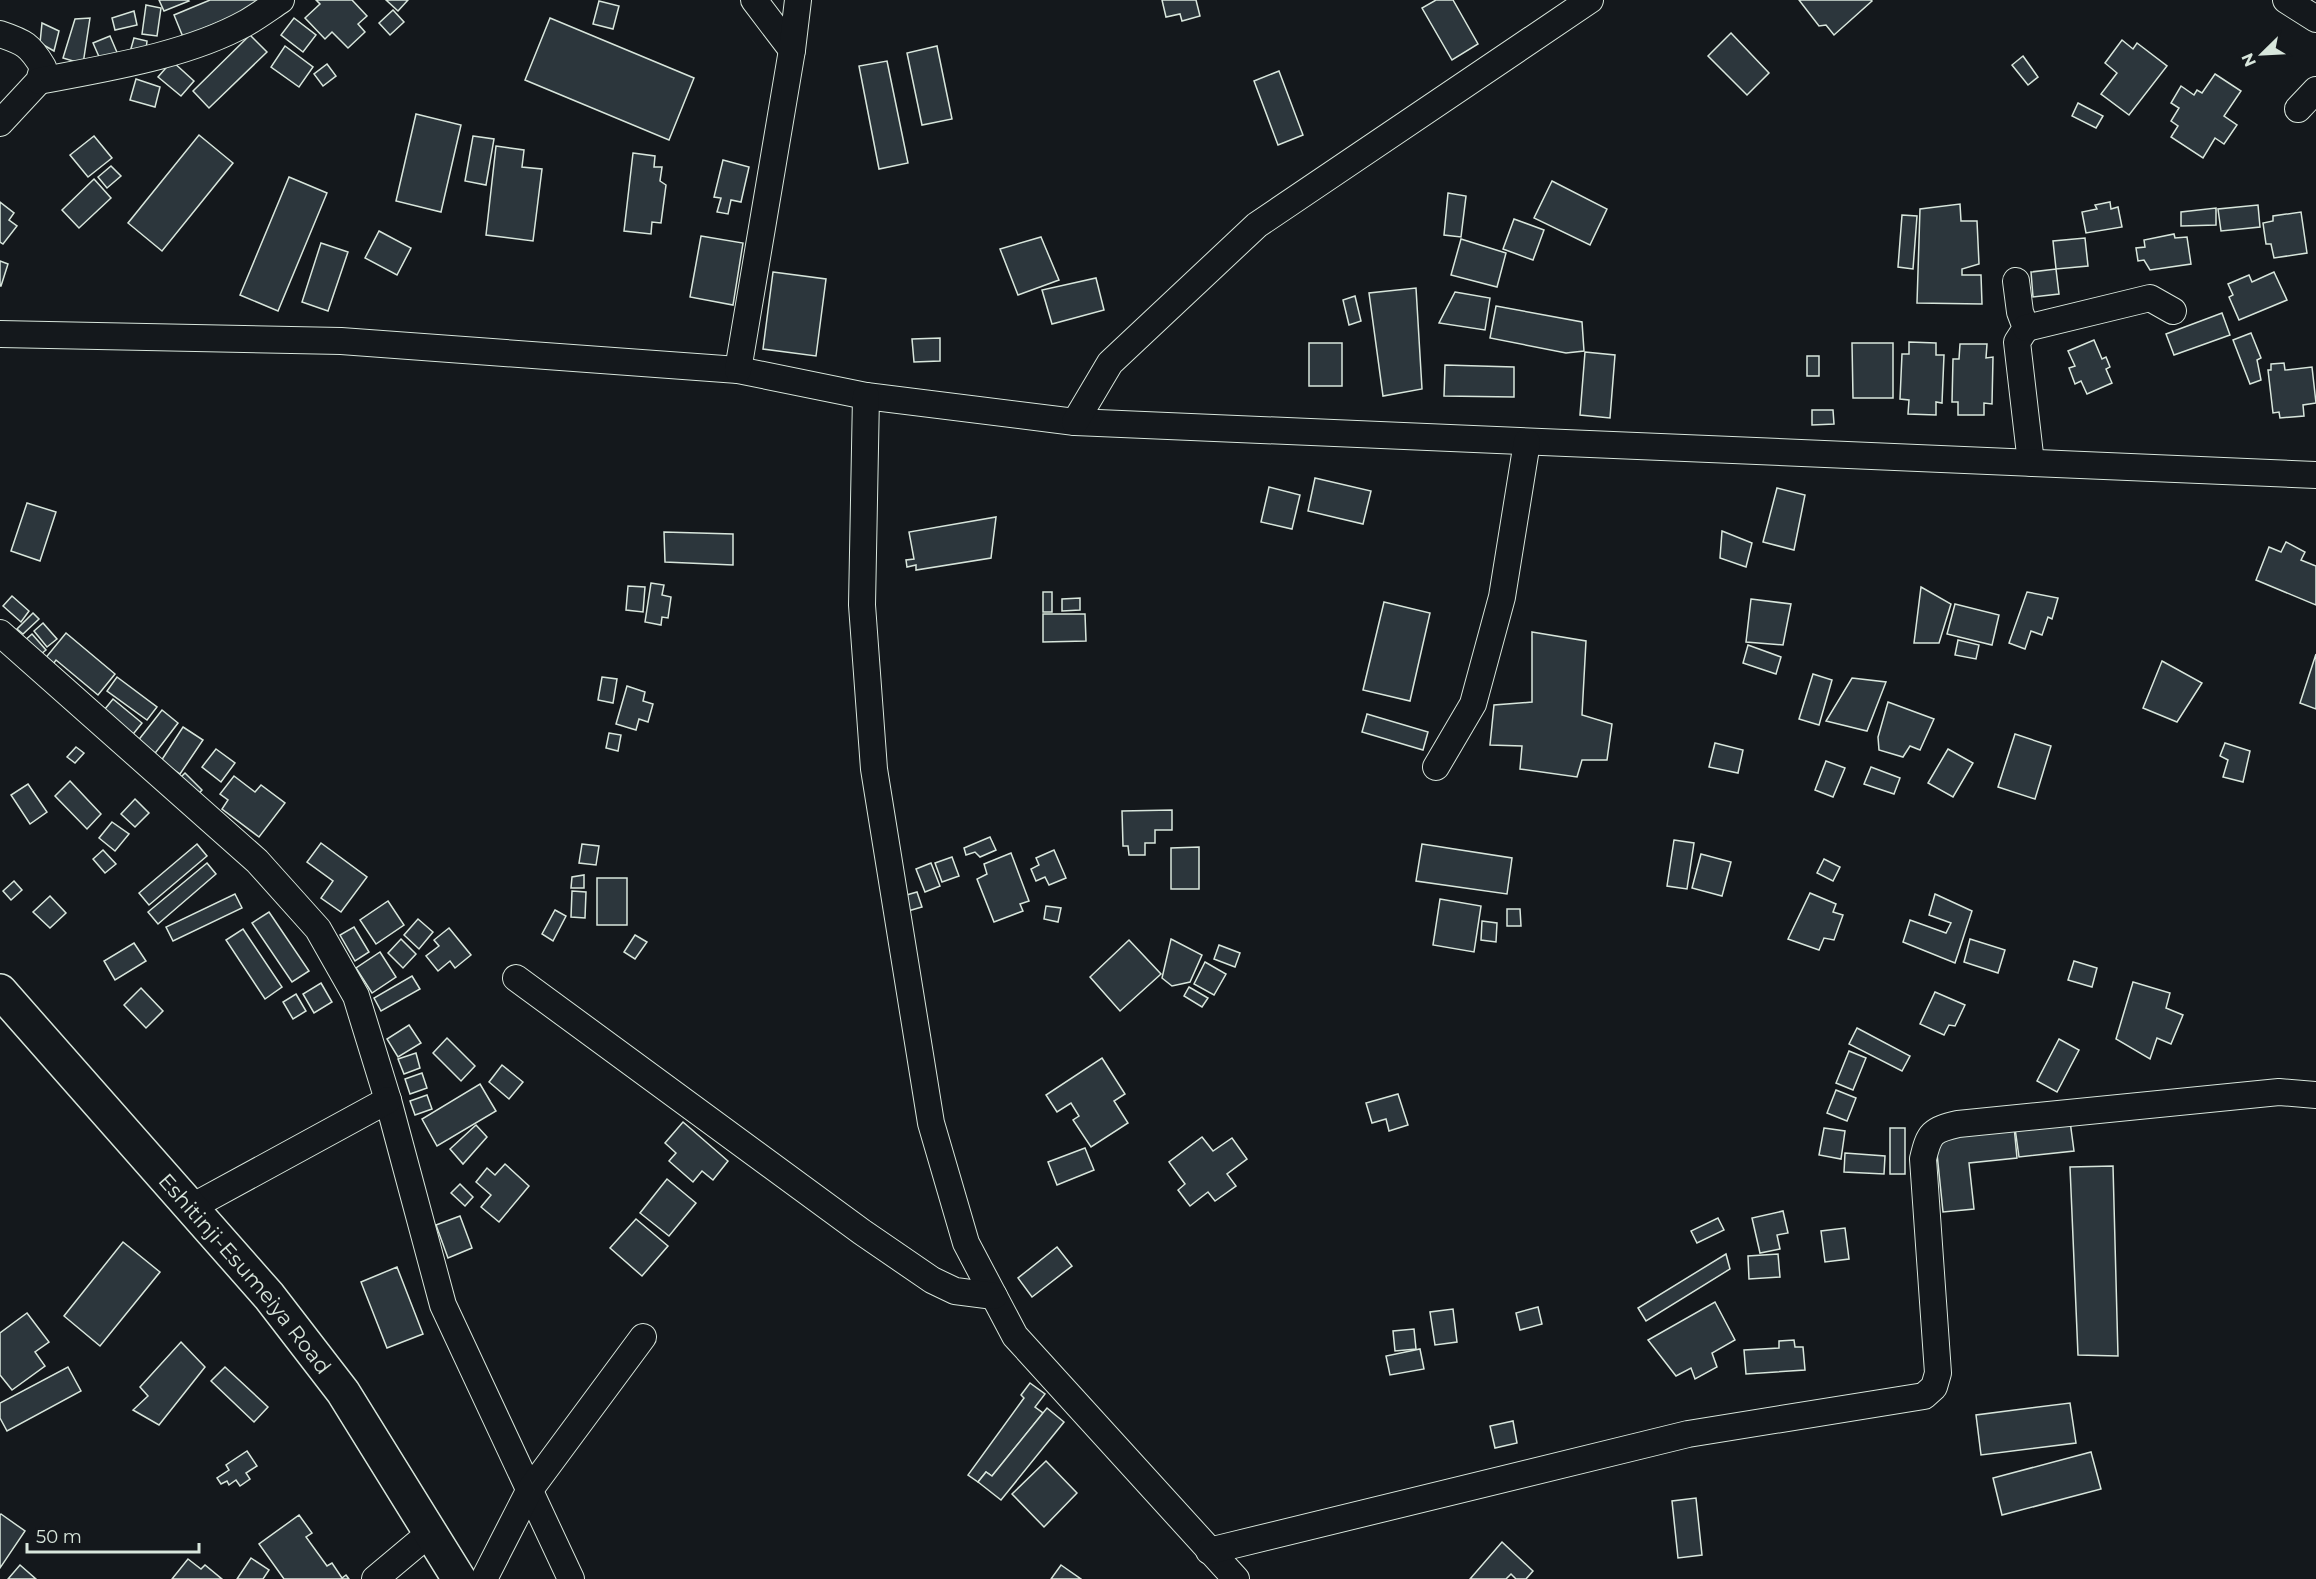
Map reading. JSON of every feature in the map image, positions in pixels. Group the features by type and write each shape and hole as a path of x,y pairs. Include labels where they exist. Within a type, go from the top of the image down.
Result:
{"highway":[{"name":"Eshitinji-Esumeiya Road","path":"0,991 269,1296 343,1392 459,1579"}],"street":[{"path":"39,81 180,49 246,23 281,0"},
{"path":"754,0 792,50"},
{"path":"738,370 792,50 798,0"},
{"path":"1075,422 1110,363 1257,225 1590,0"},
{"path":"2286,0 2316,19"},
{"path":"0,34 22,42 33,50 43,67 39,81 0,123"},
{"path":"2298,110 2316,90"},
{"path":"2016,281 2020,312 2026,328"},
{"path":"2031,463 2017,342 2026,328 2150,298 2173,311"},
{"path":"0,334 340,341 738,370 866,396 1075,422 2316,475"},
{"path":"866,396 862,605 874,769 931,1124 966,1243 1015,1336 1236,1579"},
{"path":"1436,767 1473,704 1502,597 1527,442"},
{"path":"0,633 257,861 318,929 356,996 388,1100 443,1305 571,1579"},
{"path":"516,978 862,1232 932,1280 955,1291 994,1296"},
{"path":"1209,1551 1688,1434 1924,1396 1934,1387 1938,1373 1923,1160 1928,1139 1938,1129 1958,1124 2279,1092 2316,1095"},
{"path":"190,1208 388,1100"},
{"path":"484,1579 529,1491 643,1336"},
{"path":"375,1579 431,1532"}],"building":[{"path":"159,0 188,0 189,1 164,11"},
{"path":"210,0 272,0 183,37 174,15"},
{"path":"316,0 352,0 367,16 358,24 365,32 348,48 332,32 325,39 305,18 320,4"},
{"path":"386,0 408,0 398,11"},
{"path":"1162,0 1196,0 1200,16 1182,21 1180,14 1166,17"},
{"path":"1436,0 1453,0 1478,44 1452,60 1422,8"},
{"path":"1799,0 1872,1 1834,35 1826,25 1819,26"},
{"path":"599,1 619,6 613,29 593,24"},
{"path":"146,5 161,8 157,36 142,34"},
{"path":"393,10 404,22 390,35 379,23"},
{"path":"134,11 137,25 115,30 112,18"},
{"path":"90,18 83,64 63,58 75,19"},
{"path":"294,18 316,35 303,52 281,35"},
{"path":"550,18 694,78 669,140 525,80"},
{"path":"42,23 59,31 54,51 40,43"},
{"path":"1731,33 1769,73 1747,95 1708,56"},
{"path":"250,35 267,52 209,108 193,91"},
{"path":"110,36 119,57 100,59 93,43"},
{"path":"134,38 147,41 146,49 130,52"},
{"path":"2122,40 2133,49 2137,43 2167,66 2129,115 2101,94 2117,73 2105,63"},
{"path":"285,46 313,67 299,87 271,67"},
{"path":"937,46 952,119 922,125 907,53"},
{"path":"2023,56 2038,77 2028,85 2012,65"},
{"path":"172,61 194,81 181,96 158,77"},
{"path":"887,61 908,163 879,169 859,66"},
{"path":"327,64 336,76 323,86 314,74"},
{"path":"1279,71 1303,135 1278,145 1254,81"},
{"path":"2215,74 2241,91 2224,116 2237,125 2224,144 2215,138 2203,158 2171,137 2178,126 2171,121 2179,108 2171,103 2181,86 2194,95 2197,90 2202,93"},
{"path":"136,79 160,87 155,107 130,100"},
{"path":"2078,103 2103,116 2096,128 2072,116"},
{"path":"416,114 461,125 441,212 396,201"},
{"path":"199,135 233,163 162,251 128,223"},
{"path":"94,136 112,158 88,177 70,155"},
{"path":"473,136 494,139 486,185 465,181"},
{"path":"496,146 524,150 522,167 542,169 533,241 486,235"},
{"path":"633,153 655,156 654,167 662,167 660,181 666,185 661,223 652,222 651,234 624,231"},
{"path":"723,160 749,167 741,202 731,200 728,214 717,212 721,198 714,197"},
{"path":"111,166 121,176 107,188 98,177"},
{"path":"289,177 327,193 278,311 240,295"},
{"path":"94,179 111,198 79,228 62,210"},
{"path":"1552,181 1607,209 1590,245 1534,218"},
{"path":"1448,193 1466,196 1461,237 1444,235"},
{"path":"0,202 14,213 9,220 17,226 3,244 0,242"},
{"path":"2110,202 2111,209 2118,207 2122,227 2086,233 2082,212 2097,209 2095,205"},
{"path":"1960,204 1961,221 1977,221 1979,264 1962,269 1962,275 1981,275 1982,304 1917,303 1920,209"},
{"path":"2258,205 2260,227 2221,231 2218,209"},
{"path":"2216,208 2216,225 2181,226 2181,212"},
{"path":"2301,212 2307,253 2274,258 2271,244 2266,244 2263,223 2273,221 2273,216"},
{"path":"1902,215 1917,216 1913,269 1898,267"},
{"path":"1514,219 1544,230 1533,260 1503,249"},
{"path":"379,231 411,248 397,275 365,258"},
{"path":"2174,234 2175,238 2187,237 2191,264 2150,270 2144,260 2138,261 2136,248 2145,247 2144,240"},
{"path":"701,236 743,243 733,305 690,297"},
{"path":"1041,237 1059,280 1018,295 1000,249"},
{"path":"2085,238 2088,266 2056,269 2053,241"},
{"path":"1461,239 1506,253 1497,287 1451,275"},
{"path":"321,243 348,252 328,311 302,302"},
{"path":"0,261 8,264 1,286 0,286"},
{"path":"2056,269 2059,294 2033,297 2031,272"},
{"path":"773,272 826,279 816,356 763,349"},
{"path":"2274,272 2287,300 2239,320 2229,297 2233,295 2228,284 2249,275 2252,282"},
{"path":"1096,278 1104,310 1052,324 1042,290"},
{"path":"1416,288 1422,389 1383,396 1369,293"},
{"path":"1455,292 1490,298 1485,330 1439,323"},
{"path":"1355,296 1361,321 1349,325 1343,300"},
{"path":"1496,306 1582,322 1584,351 1566,353 1490,338"},
{"path":"2222,313 2230,335 2174,355 2166,334"},
{"path":"2251,333 2261,358 2257,360 2261,380 2250,384 2233,340"},
{"path":"940,338 940,361 914,362 912,339"},
{"path":"2094,340 2102,359 2106,357 2110,367 2106,369 2112,383 2087,394 2081,381 2075,384 2069,368 2075,366 2068,351"},
{"path":"1909,342 1936,343 1936,355 1944,355 1942,403 1936,402 1936,415 1908,414 1909,400 1900,399 1902,354 1909,354"},
{"path":"1309,343 1342,343 1342,386 1309,386"},
{"path":"1852,343 1893,343 1893,398 1853,398"},
{"path":"1960,344 1987,344 1986,358 1993,357 1992,404 1984,403 1984,415 1958,415 1958,402 1952,402 1953,359 1959,359"},
{"path":"1585,352 1615,355 1610,418 1580,415"},
{"path":"1807,356 1819,356 1819,376 1807,376"},
{"path":"2284,363 2285,370 2312,367 2316,403 2303,405 2304,416 2280,418 2279,412 2273,413 2268,370 2271,370 2271,364"},
{"path":"1445,365 1514,367 1514,397 1444,396"},
{"path":"1812,410 1833,410 1834,424 1812,425"},
{"path":"1315,478 1371,491 1363,524 1308,511"},
{"path":"1269,487 1300,495 1292,529 1261,522"},
{"path":"1777,488 1805,495 1794,550 1763,542"},
{"path":"27,503 56,512 40,561 11,551"},
{"path":"996,517 991,558 916,570 916,565 907,567 906,560 914,559 909,532"},
{"path":"1722,531 1752,543 1746,567 1720,558"},
{"path":"664,532 733,534 733,565 665,562"},
{"path":"2286,542 2305,552 2301,560 2316,566 2316,605 2256,580 2269,547 2281,552"},
{"path":"651,583 664,585 662,595 671,597 668,618 662,617 661,625 645,622"},
{"path":"628,586 645,587 643,612 626,610"},
{"path":"1921,587 1951,604 1939,643 1914,643"},
{"path":"1043,592 1052,592 1052,612 1043,612"},
{"path":"2027,592 2058,598 2052,619 2048,617 2042,635 2031,631 2025,649 2009,643"},
{"path":"12,596 29,611 21,622 3,606"},
{"path":"1080,598 1080,610 1062,611 1062,599"},
{"path":"1751,599 1791,604 1783,645 1746,642"},
{"path":"1384,602 1430,613 1410,701 1363,690"},
{"path":"1955,604 1999,615 1992,645 1947,634"},
{"path":"33,613 39,619 23,634 17,629"},
{"path":"1043,614 1085,614 1086,641 1043,642"},
{"path":"43,623 57,639 47,647 34,631"},
{"path":"1532,632 1586,641 1582,715 1612,724 1607,760 1582,760 1577,777 1520,769 1522,746 1490,745 1494,705 1532,702"},
{"path":"66,633 115,674 98,695 56,660 51,667 43,661"},
{"path":"32,634 46,650 36,658 23,642"},
{"path":"1958,640 1979,645 1976,659 1955,655"},
{"path":"1748,645 1781,657 1776,674 1743,663"},
{"path":"2316,654 2316,709 2300,703"},
{"path":"2162,661 2202,683 2177,722 2143,708"},
{"path":"1813,674 1832,680 1819,725 1799,719"},
{"path":"117,677 157,707 147,720 107,691"},
{"path":"602,677 617,679 613,703 598,700"},
{"path":"1852,678 1886,682 1867,731 1826,721"},
{"path":"627,686 645,692 643,701 653,704 648,722 639,719 636,730 616,724"},
{"path":"113,699 142,723 130,738 101,714"},
{"path":"1888,702 1934,719 1920,750 1910,746 1903,757 1879,750 1878,737"},
{"path":"162,710 178,723 153,756 137,742"},
{"path":"1367,714 1428,732 1423,750 1362,732"},
{"path":"183,727 203,740 180,774 161,761"},
{"path":"609,733 621,735 618,751 606,748"},
{"path":"2015,734 2051,746 2035,799 1998,787"},
{"path":"1715,743 1743,750 1738,773 1709,767"},
{"path":"2225,743 2250,751 2243,782 2223,777 2228,760 2220,756"},
{"path":"76,747 84,753 75,763 67,757"},
{"path":"216,749 235,763 221,782 202,767"},
{"path":"1948,749 1973,763 1953,797 1928,783"},
{"path":"1826,761 1845,768 1833,797 1815,790"},
{"path":"1871,767 1900,778 1894,794 1864,784"},
{"path":"185,773 202,790 196,797 178,780"},
{"path":"234,776 255,792 261,785 285,803 259,837 222,809 228,800 220,794"},
{"path":"70,781 101,814 87,829 55,796"},
{"path":"28,784 47,812 30,824 11,795"},
{"path":"135,799 149,813 135,827 121,814"},
{"path":"1172,810 1172,830 1155,830 1155,843 1145,843 1145,855 1129,855 1128,846 1123,846 1122,811"},
{"path":"112,822 129,834 115,851 99,838"},
{"path":"990,837 996,850 980,857 975,852 966,855 964,848"},
{"path":"1674,840 1694,843 1687,889 1667,886"},
{"path":"321,843 367,877 341,912 321,898 333,881 307,862"},
{"path":"197,844 207,856 149,905 139,893"},
{"path":"582,844 599,846 596,865 579,863"},
{"path":"1422,844 1512,858 1507,894 1416,881"},
{"path":"1199,847 1199,889 1171,889 1171,848"},
{"path":"103,850 116,864 105,873 93,859"},
{"path":"1054,850 1066,878 1049,885 1045,877 1036,881 1031,869 1039,865 1036,858"},
{"path":"1011,853 1029,901 1020,904 1023,911 994,922 977,879 987,874 984,864"},
{"path":"1701,854 1731,862 1722,896 1692,888"},
{"path":"952,857 959,876 942,882 935,863"},
{"path":"1824,859 1840,867 1833,881 1817,873"},
{"path":"207,863 216,874 158,924 148,912"},
{"path":"931,863 940,886 925,892 916,869"},
{"path":"584,875 584,888 571,888 572,877"},
{"path":"597,878 627,878 627,925 597,925"},
{"path":"14,881 22,890 11,900 3,891"},
{"path":"572,891 586,892 585,918 571,917"},
{"path":"917,892 922,907 908,911 903,896"},
{"path":"1810,893 1836,904 1833,912 1843,915 1834,940 1824,938 1819,950 1788,939"},
{"path":"235,894 242,908 173,941 166,927"},
{"path":"1935,894 1972,911 1955,963 1903,942 1910,920 1946,933 1951,923 1929,915"},
{"path":"50,896 66,913 50,928 33,912"},
{"path":"1440,899 1481,906 1474,952 1433,945"},
{"path":"388,901 404,925 376,944 360,920"},
{"path":"1046,906 1061,908 1058,922 1044,919"},
{"path":"1507,909 1520,909 1521,926 1507,926"},
{"path":"555,910 566,916 553,941 542,934"},
{"path":"269,912 309,971 292,982 252,923"},
{"path":"418,919 433,932 419,949 404,935"},
{"path":"1482,921 1497,923 1496,942 1481,940"},
{"path":"354,927 369,952 355,961 340,935"},
{"path":"449,928 471,955 455,968 450,961 438,971 426,956 439,946 434,940"},
{"path":"243,929 282,987 265,999 226,940"},
{"path":"635,935 647,942 635,959 624,952"},
{"path":"401,939 416,954 403,968 388,953"},
{"path":"1171,939 1202,955 1190,982 1172,986 1162,978"},
{"path":"1970,939 2005,950 1998,973 1964,962"},
{"path":"1129,940 1161,974 1120,1011 1090,977"},
{"path":"134,943 146,961 115,980 104,961"},
{"path":"1219,945 1240,953 1235,967 1214,959"},
{"path":"380,952 396,977 372,993 356,968"},
{"path":"2074,961 2097,968 2092,987 2068,980"},
{"path":"1205,962 1226,974 1214,995 1194,984"},
{"path":"412,976 420,989 381,1011 374,998"},
{"path":"2133,982 2170,993 2166,1008 2183,1015 2171,1044 2157,1038 2150,1059 2116,1039"},
{"path":"321,983 332,1002 314,1013 303,994"},
{"path":"1189,987 1208,998 1202,1007 1184,996"},
{"path":"141,988 163,1011 146,1028 124,1005"},
{"path":"1935,992 1965,1005 1955,1026 1949,1025 1944,1035 1920,1024"},
{"path":"296,994 306,1011 293,1019 283,1002"},
{"path":"409,1025 421,1043 398,1057 387,1039"},
{"path":"1857,1028 1910,1056 1902,1071 1849,1044"},
{"path":"447,1038 475,1066 461,1081 433,1053"},
{"path":"2059,1039 2079,1050 2057,1092 2037,1081"},
{"path":"1849,1051 1866,1058 1853,1090 1836,1083"},
{"path":"416,1053 420,1068 404,1074 398,1059"},
{"path":"1102,1058 1125,1094 1114,1101 1128,1123 1091,1147 1073,1120 1079,1116 1071,1103 1057,1112 1046,1095"},
{"path":"502,1065 523,1082 509,1099 489,1082"},
{"path":"422,1073 427,1088 410,1094 405,1079"},
{"path":"480,1084 496,1111 437,1146 422,1119"},
{"path":"1836,1090 1856,1098 1847,1121 1827,1113"},
{"path":"1398,1094 1408,1125 1389,1131 1386,1119 1372,1123 1366,1103"},
{"path":"427,1095 432,1109 415,1115 410,1101"},
{"path":"2070,1121 2074,1151 2019,1157 2015,1128"},
{"path":"683,1122 728,1161 713,1180 702,1171 693,1182 669,1161 676,1153 665,1143"},
{"path":"476,1125 487,1137 463,1164 450,1149"},
{"path":"2014,1126 2017,1158 1969,1163 1974,1209 1943,1212 1935,1134"},
{"path":"1824,1128 1845,1131 1841,1159 1819,1155"},
{"path":"1890,1128 1905,1128 1905,1174 1890,1174"},
{"path":"1202,1137 1213,1151 1232,1138 1247,1159 1227,1174 1236,1186 1215,1201 1208,1192 1190,1206 1178,1190 1185,1184 1169,1162"},
{"path":"1085,1148 1094,1170 1057,1185 1048,1162"},
{"path":"1845,1153 1885,1156 1884,1174 1844,1172"},
{"path":"505,1164 529,1186 499,1222 481,1207 491,1195 476,1182 487,1168 495,1175"},
{"path":"2113,1166 2118,1356 2078,1355 2070,1167"},
{"path":"667,1179 696,1203 669,1236 640,1213"},
{"path":"460,1184 473,1197 465,1206 451,1193"},
{"path":"1783,1211 1788,1233 1777,1235 1780,1249 1760,1253 1752,1218"},
{"path":"460,1216 472,1248 448,1258 436,1225"},
{"path":"1718,1218 1724,1230 1697,1243 1691,1231"},
{"path":"636,1219 668,1246 642,1276 610,1248"},
{"path":"1845,1228 1849,1259 1825,1262 1821,1231"},
{"path":"123,1242 160,1272 100,1346 64,1316"},
{"path":"1057,1247 1072,1266 1032,1297 1018,1278"},
{"path":"1726,1254 1730,1269 1646,1321 1638,1308"},
{"path":"1778,1254 1780,1277 1749,1279 1748,1256"},
{"path":"397,1267 423,1334 387,1348 361,1282"},
{"path":"1715,1302 1735,1340 1712,1353 1717,1367 1695,1379 1691,1368 1676,1376 1648,1340"},
{"path":"1538,1307 1542,1324 1520,1330 1516,1313"},
{"path":"1453,1309 1457,1342 1435,1345 1430,1312"},
{"path":"27,1313 49,1342 35,1352 45,1366 12,1390 0,1375 0,1333"},
{"path":"1414,1329 1416,1349 1395,1351 1393,1331"},
{"path":"1794,1340 1795,1347 1803,1347 1805,1370 1746,1374 1744,1350 1779,1348 1779,1341"},
{"path":"181,1342 205,1367 159,1425 133,1410 148,1396 140,1387"},
{"path":"1420,1349 1424,1369 1390,1375 1386,1356"},
{"path":"68,1367 81,1391 7,1431 0,1418 0,1403"},
{"path":"225,1367 268,1407 254,1422 211,1381"},
{"path":"1030,1383 1045,1394 1035,1407 1043,1413 992,1476 986,1472 978,1482 968,1475 1024,1398 1021,1395"},
{"path":"2070,1403 2076,1443 1981,1455 1976,1415"},
{"path":"1047,1408 1064,1422 1001,1500 978,1482 986,1472 992,1476"},
{"path":"1513,1421 1517,1443 1495,1448 1490,1426"},
{"path":"247,1451 257,1466 246,1473 250,1479 240,1486 236,1480 229,1485 227,1481 221,1484 217,1478 229,1470 226,1465"},
{"path":"2091,1452 2101,1489 2002,1515 1993,1478"},
{"path":"1046,1461 1077,1493 1044,1527 1012,1494"},
{"path":"1696,1498 1702,1555 1678,1558 1672,1501"},
{"path":"0,1515 25,1531 0,1568"},
{"path":"299,1515 312,1533 306,1537 327,1566 332,1563 342,1578 346,1575 349,1579 284,1579 259,1544"},
{"path":"1502,1542 1533,1571 1526,1579 1516,1579 1511,1574 1506,1579 1470,1579"},
{"path":"251,1558 269,1570 263,1579 237,1579"},
{"path":"188,1559 201,1569 205,1565 222,1579 172,1579"},
{"path":"20,1565 36,1579 8,1579"},
{"path":"1061,1565 1081,1579 1051,1579"}]}
